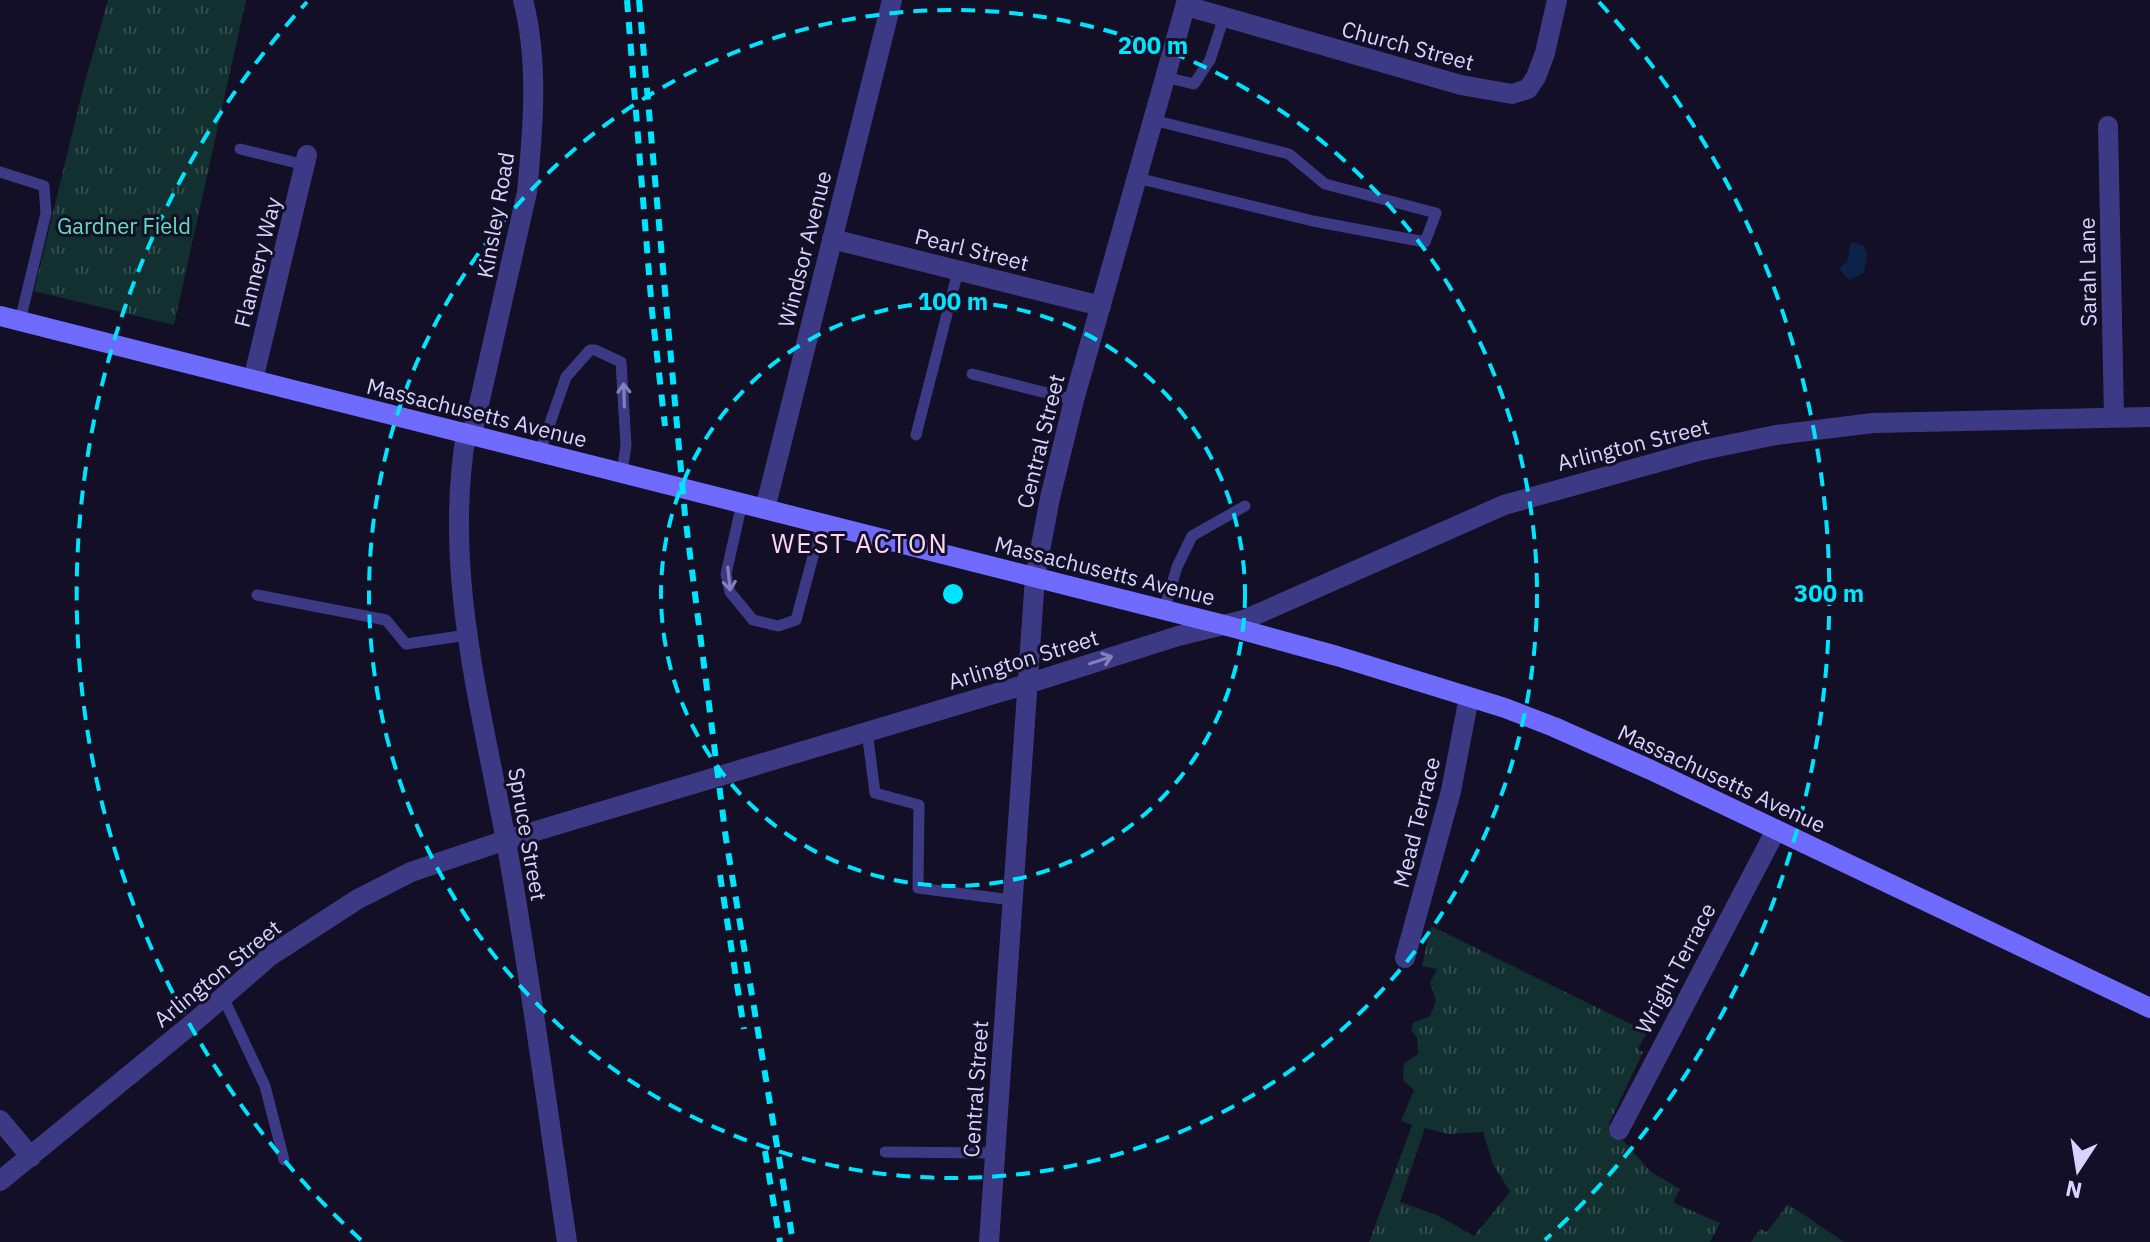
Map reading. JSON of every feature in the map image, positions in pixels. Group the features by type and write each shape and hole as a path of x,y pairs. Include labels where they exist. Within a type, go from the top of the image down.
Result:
{"main road":[{"name":"Massachusetts Avenue","path":"0,316 1224,625 1469,697 1578,736 2150,1008"}],"street":[{"name":"Kinsley Road","path":"469,434 527,192 531,158 532,71 528,17 523,0"},
{"name":"Windsor Avenue","path":"765,509 892,0"},
{"name":"Church Street","path":"1186,3 1224,17 1461,85 1512,94 1528,89 1536,77 1557,0"},
{"name":"Central Street","path":"989,1242 1035,577 1074,400 1186,3"},
{"name":"Sarah Lane","path":"2108,126 2114,417"},
{"name":"Flannery Way","path":"253,380 306,160"},
{"name":"Pearl Street","path":"832,239 1101,306"},
{"name":"Arlington Street","path":"0,1181 270,956 358,899 411,872 506,840 1167,639 1262,613 1504,505 1698,451 1776,435 1873,423 2150,417"},
{"name":"Spruce Street","path":"469,434 461,464 457,530 460,585 506,840 567,1242"},
{"name":"Mead Terrace","path":"1405,958 1451,791 1469,697"},
{"name":"Wright Terrace","path":"1619,1130 1776,830"},
{"path":"0,1120 31,1157"}],"lane":[{"path":"1165,77 1194,84 1210,60 1224,17"},
{"path":"1137,178 1313,221 1425,242 1436,213 1325,184 1289,154 1153,120"},
{"path":"240,149 306,160"},
{"path":"0,172 44,186 46,213 20,321"},
{"path":"916,435 958,271"},
{"path":"540,452 566,377 590,350 595,350 621,362 626,445 622,473"},
{"path":"972,374 1074,400"},
{"path":"742,503 726,574 730,592 753,620 778,626 796,620 822,523"},
{"path":"1164,610 1177,567 1192,536 1245,506"},
{"path":"257,595 386,620 406,644 467,635"},
{"path":"867,731 875,793 919,805 918,888 1012,900"},
{"path":"223,997 265,1086 284,1160"},
{"path":"885,1152 995,1153"}],"green space":[{"name":"Gardner Field","path":"108,0 246,0 174,325 34,291"},
{"path":"1431,926 1647,1032 1638,1049 1643,1052 1609,1124 1650,1171 1680,1189 1674,1200 1676,1204 1720,1223 1710,1242 1369,1242 1412,1125 1401,1121 1414,1090 1403,1080 1404,1063 1418,1054 1417,1038 1411,1030 1413,1023 1430,1016 1436,1001 1430,983 1437,969 1422,966","holes":["1425,1128 1448,1134 1483,1132 1493,1164 1510,1192 1474,1236 1437,1215 1400,1202"]},
{"path":"1788,1204 1844,1242 1751,1242 1760,1229 1767,1232"}],"water":[{"path":"1853,242 1864,246 1867,255 1864,273 1849,280 1839,269 1848,260"}],"railway":[{"path":"627,0 652,311 665,426"},
{"path":"639,0 685,515 726,839 793,1242"},
{"path":"720,875 744,1029"},
{"path":"765,1151 780,1242"}],"district":[{"name":"WEST ACTON","path":"860,543"}]}
